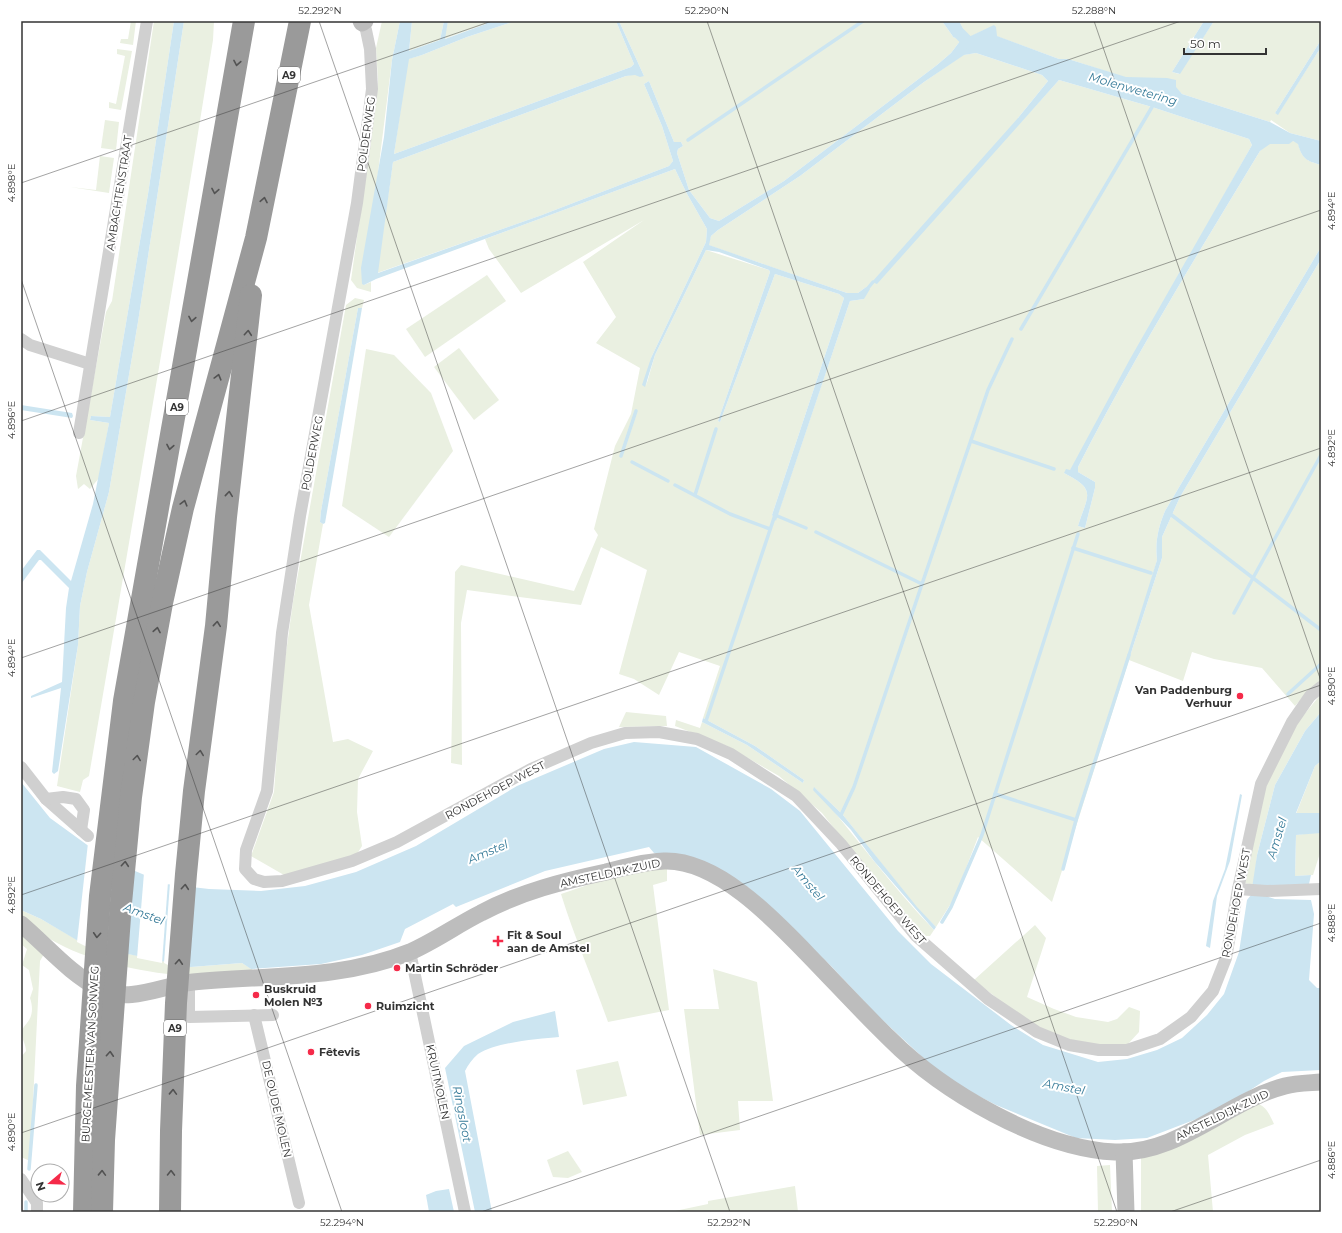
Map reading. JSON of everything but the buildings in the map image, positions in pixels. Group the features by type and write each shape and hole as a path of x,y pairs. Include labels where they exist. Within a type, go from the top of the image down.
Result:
{"highway":[{"name":"A9","path":"122,794 124,702 244,23"},
{"name":"A9","path":"122,794 148,679 162,603 183,508 256,238 300,23"},
{"name":"A9","path":"170,1212 171,1131 177,995 194,791 216,626 226,517 244,370 256,238"},
{"name":"BURGEMEESTER VAN SONWEG","path":"84,1212 87,1086 100,896 122,794"},
{"name":"BURGEMEESTER VAN SONWEG","path":"102,1212 104,1140 121,903 122,794"}],"street":[{"name":"AMBACHTENSTRAAT","path":"79,432 147,21"},
{"name":"POLDERWEG","path":"254,879 245,869 246,850 267,791 276,689 300,516 357,202 372,89 370,49 363,22"},
{"path":"21,338 30,345 90,364"},
{"name":"RONDEHOEP WEST","path":"254,879 264,882 282,881 352,861 397,842 532,769 591,743 625,733 659,732 682,736 697,739 731,754 796,796 841,844 916,936 988,999 1037,1032 1069,1045 1099,1050 1127,1050 1160,1039 1191,1017 1213,992 1226,958 1238,889 1261,784 1292,722 1310,696 1321,687"},
{"path":"21,767 46,799 84,833 84,810 76,799 63,797 46,799"},
{"name":"AMSTELDIJK ZUID","path":"21,924 74,971 100,989 113,994 125,996 189,982 322,974 372,964 410,952 483,911 528,893 565,881 667,861 692,866 729,884 766,912 890,1040 927,1072 986,1111 1043,1135 1077,1146 1114,1152 1137,1150 1179,1138 1269,1091 1286,1086 1321,1082"},
{"path":"1238,889 1268,891 1321,889"},
{"name":"KRUITMOLEN","path":"410,952 416,971 465,1212"},
{"path":"189,982 189,1017 273,1015"},
{"name":"DE OUDE MOLEN","path":"254,1016 299,1203"},
{"path":"1124,1152 1126,1212"},
{"path":"21,1179 37,1208"}],"green space":[{"path":"131,21 136,21 133,45 120,43 121,39 128,39"},
{"path":"154,21 174,21 148,194 110,417 91,416 90,420 109,423 99,478 90,489 84,484 78,489 76,476 106,312 112,301"},
{"path":"184,21 214,21 213,40 168,316 89,776 83,780 80,792 57,786 78,645 80,606 87,572 109,492 138,322"},
{"path":"382,21 400,21 392,60 364,285 371,282 371,292 357,288 351,280 377,95 378,80 376,48"},
{"path":"412,21 444,21 440,40 409,51"},
{"path":"448,21 485,21 486,24 444,39"},
{"path":"515,21 616,21 634,64 631,67 394,154 408,59"},
{"path":"619,21 942,21 954,38 956,37 960,41 951,53 937,65 784,181 719,221 710,218 689,190 677,153 678,149 683,146 681,142 674,142 649,81 644,84 662,126 673,161 669,166 542,215 377,273 393,162 626,76 635,74 644,76"},
{"path":"959,21 1204,21 1172,72 1179,74 1214,21 1321,21 1321,40 1275,113 1278,114 1321,47 1321,141 1290,133 1271,120 1270,122 1182,94 1170,85 1155,81 1132,79 1068,59 1059,59 996,36 996,27 984,30 965,39 961,35 964,31"},
{"path":"117,49 132,51 121,110 109,108 109,102 116,104 125,56 117,54"},
{"path":"976,53 1042,75 1048,81 1018,118 1021,122 1059,80 1152,107 1249,139 1252,145 1070,471 1064,473 1082,484 1086,489 1087,500 1078,526 1085,528 1095,488 1095,482 1078,472 1078,467 1143,347 1260,151 1267,144 1293,141 1298,143 1303,156 1312,162 1321,165 1321,247 1165,511 1156,547 1157,560 1129,659 1162,558 1162,537 1180,497 1321,259 1321,682 1310,689 1295,706 1262,668 1214,659 1192,652 1183,681 1129,660 1052,902 978,837 955,897 936,927 917,908 843,815 814,787 888,878 934,930 930,936 925,936 856,856 822,813 779,776 727,746 675,726 676,720 700,728 702,722 747,745 803,783 804,780 755,746 703,718 720,666 679,652 659,695 634,679 619,674 647,570 601,547 581,605 467,590 461,623 462,765 451,763 455,572 461,565 574,591 598,535 594,529 615,446 631,414 640,368 596,343 616,317 583,262 644,220 521,293 489,249 485,239 675,169 707,229 706,242 651,358 646,386 655,355 706,250 769,270 770,272 718,421 720,422 775,274 839,294 844,298 772,515 776,520 850,301 864,299 866,287 858,293 847,293 708,245 711,236 800,176 924,82 963,55"},
{"path":"105,120 119,122 116,150 101,148"},
{"path":"100,156 114,158 109,193 70,187 96,190"},
{"path":"487,275 506,301 425,357 406,329"},
{"path":"355,298 364,300 362,308 358,308 321,511 320,522 323,524 309,605 333,742 348,739 373,751 358,779 357,812 362,846 355,857 284,875 251,856 274,792 282,682 293,602 346,305"},
{"path":"459,348 499,400 474,420 434,367"},
{"path":"366,349 394,355 431,393 453,451 389,537 342,506"},
{"path":"1321,694 1321,712 1305,731 1275,785 1257,855 1254,885 1245,883 1253,831 1264,789 1298,722"},
{"path":"626,712 666,716 667,726 619,727"},
{"path":"1321,761 1321,813 1296,814 1315,766"},
{"path":"1320,832 1321,850 1313,875 1295,876 1296,835"},
{"path":"667,868 667,881 653,885 669,1010 608,1022 561,894 623,873"},
{"path":"21,910 41,919 86,945 191,967 242,963 259,974 206,976 174,975 140,970 105,962 59,944 49,938 21,919"},
{"path":"1035,925 1046,938 1027,997 1076,1017 1108,1022 1117,1019 1129,1007 1140,1011 1139,1032 1128,1044 1105,1045 1083,1043 1064,1038 1045,1030 1027,1019 1010,1008 974,980"},
{"path":"21,931 44,954 40,961 30,1161 21,1157 21,1057 26,1051 22,1031 31,1014 32,1005 30,998 33,989 29,970 22,965 27,949 21,944"},
{"path":"713,969 757,982 773,1101 738,1101 740,1130 700,1135 684,1009 719,1009"},
{"path":"618,1061 627,1096 583,1105 576,1070"},
{"path":"1258,1104 1261,1105 1270,1115 1274,1124 1245,1135 1208,1155 1213,1212 1141,1212 1141,1154"},
{"path":"568,1151 582,1172 568,1178 553,1177 547,1160"},
{"path":"1110,1165 1112,1212 1098,1212 1097,1166"},
{"path":"795,1186 798,1212 670,1212 708,1204 708,1201"}],"water":[{"path":"174,21 184,21 138,322 109,492 87,572 80,606 78,645 58,771 54,774 52,772 61,688 31,698 31,696 62,682 66,608 69,588 41,560 39,560 21,584 21,571 37,550 40,550 71,581 93,504 109,423 90,420 91,416 110,417 148,194"},
{"path":"400,21 412,21 409,51 440,40 444,21 448,21 445,39 486,24 485,21 515,21 409,59 394,154 631,67 634,64 616,21 619,21 644,76 626,76 393,162 378,273 542,215 669,166 673,161 662,126 644,84 649,81 674,142 681,142 683,146 678,149 677,153 689,190 710,218 719,221 784,181 937,65 951,53 960,41 994,25 996,27 997,36 1059,59 1068,59 1126,77 1167,78 1176,80 1176,87 1182,94 1270,122 1290,133 1321,141 1321,165 1306,159 1301,153 1298,144 1293,141 1289,144 1270,144 1260,151 1143,347 1078,467 1078,472 1095,482 1095,488 1085,528 1078,526 1087,500 1086,489 1082,484 1064,473 1066,469 1070,470 1130,359 1252,145 1249,139 1152,107 1059,80 877,284 872,282 1018,118 1048,81 1042,75 976,53 964,55 924,82 800,176 711,236 709,245 847,293 858,293 866,287 870,289 864,299 850,301 776,521 772,515 844,298 839,294 775,274 720,422 718,421 770,272 769,270 719,252 706,250 655,355 645,387 642,385 651,358 706,242 707,229 675,169 376,279 364,285 362,284 361,268 384,137 392,60"},
{"path":"942,21 959,21 964,31 954,38"},
{"path":"1204,21 1214,21 1180,74 1172,72"},
{"path":"1321,40 1321,47 1278,115 1275,113"},
{"path":"1321,247 1321,259 1180,497 1162,537 1162,558 1129,659 1127,656 1157,560 1156,547 1165,511"},
{"path":"358,308 362,308 325,523 323,524 320,522 321,511"},
{"path":"21,405 72,413 73,416 72,418 21,410"},
{"name":"Amstel","path":"1321,712 1321,761 1315,766 1296,813 1321,813 1321,833 1296,835 1295,876 1311,875 1309,884 1265,896 1275,899 1311,900 1314,914 1309,980 1317,988 1321,988 1321,1070 1282,1072 1264,1081 1220,1110 1147,1138 1115,1140 1076,1138 996,1105 946,1079 876,1014 831,966 749,888 716,867 654,853 649,847 545,871 456,907 453,904 405,929 400,942 362,955 321,964 251,969 242,963 178,968 166,962 85,945 41,919 21,910 21,782 50,818 90,847 97,855 166,884 209,889 261,891 305,886 356,872 416,846 517,786 604,749 634,742 696,747 771,789 800,811 898,931 931,964 1011,1025 1043,1045 1098,1062 1127,1059 1157,1050 1182,1038 1207,1015 1224,994 1239,952 1247,900 1251,895 1257,855 1275,785 1305,731"},
{"path":"703,718 755,746 804,780 803,783 747,745 702,722"},
{"path":"814,787 843,815 917,907 936,927 934,930 874,861 851,830 813,790"},
{"path":"1240,794 1242,795 1230,861 1217,896 1210,948 1206,946 1213,901 1225,869"},
{"name":"Ringsloot","path":"555,1011 559,1037 517,1042 486,1050 474,1058 465,1071 492,1212 475,1212 445,1068 464,1046 513,1022"},
{"path":"449,1189 454,1212 429,1212 426,1195 436,1191"}],"pier":[{"path":"88,843 98,853 126,955 85,946 77,942"},
{"path":"144,873 168,882 162,963 137,958"},
{"path":"170,883 194,885 178,970 164,963"}],"waterway":[{"path":"688,140 863,21"},
{"name":"Molenwetering","path":"952,21 958,32 970,44"},
{"path":"1021,329 1152,107"},
{"path":"868,288 873,282"},
{"path":"922,584 988,390 1012,339"},
{"path":"621,456 636,411"},
{"path":"695,495 716,429"},
{"path":"971,441 1054,469"},
{"path":"1169,513 1253,578 1321,455"},
{"path":"632,462 668,481"},
{"path":"675,485 730,514 770,529"},
{"path":"706,721 775,515 806,528"},
{"path":"816,532 922,584 854,787 841,815"},
{"path":"942,922 951,907 982,835 1078,534"},
{"path":"1073,548 1151,573"},
{"path":"1234,613 1253,578 1321,630"},
{"path":"1076,820 1129,655"},
{"path":"1288,694 1321,664"},
{"path":"995,794 1076,820 1063,869"},
{"path":"29,1169 36,1085"},
{"path":"26,1202 26,1212"}],"place":[{"name":"Van Paddenburg Verhuur","path":"1240,696"},
{"name":"Fit & Soul aan de Amstel","path":"498,941"},
{"name":"Martin Schröder","path":"397,968"},
{"name":"Buskruid Molen №3","path":"256,995"},
{"name":"Ruimzicht","path":"368,1006"},
{"name":"Fêtevis","path":"311,1052"}]}
